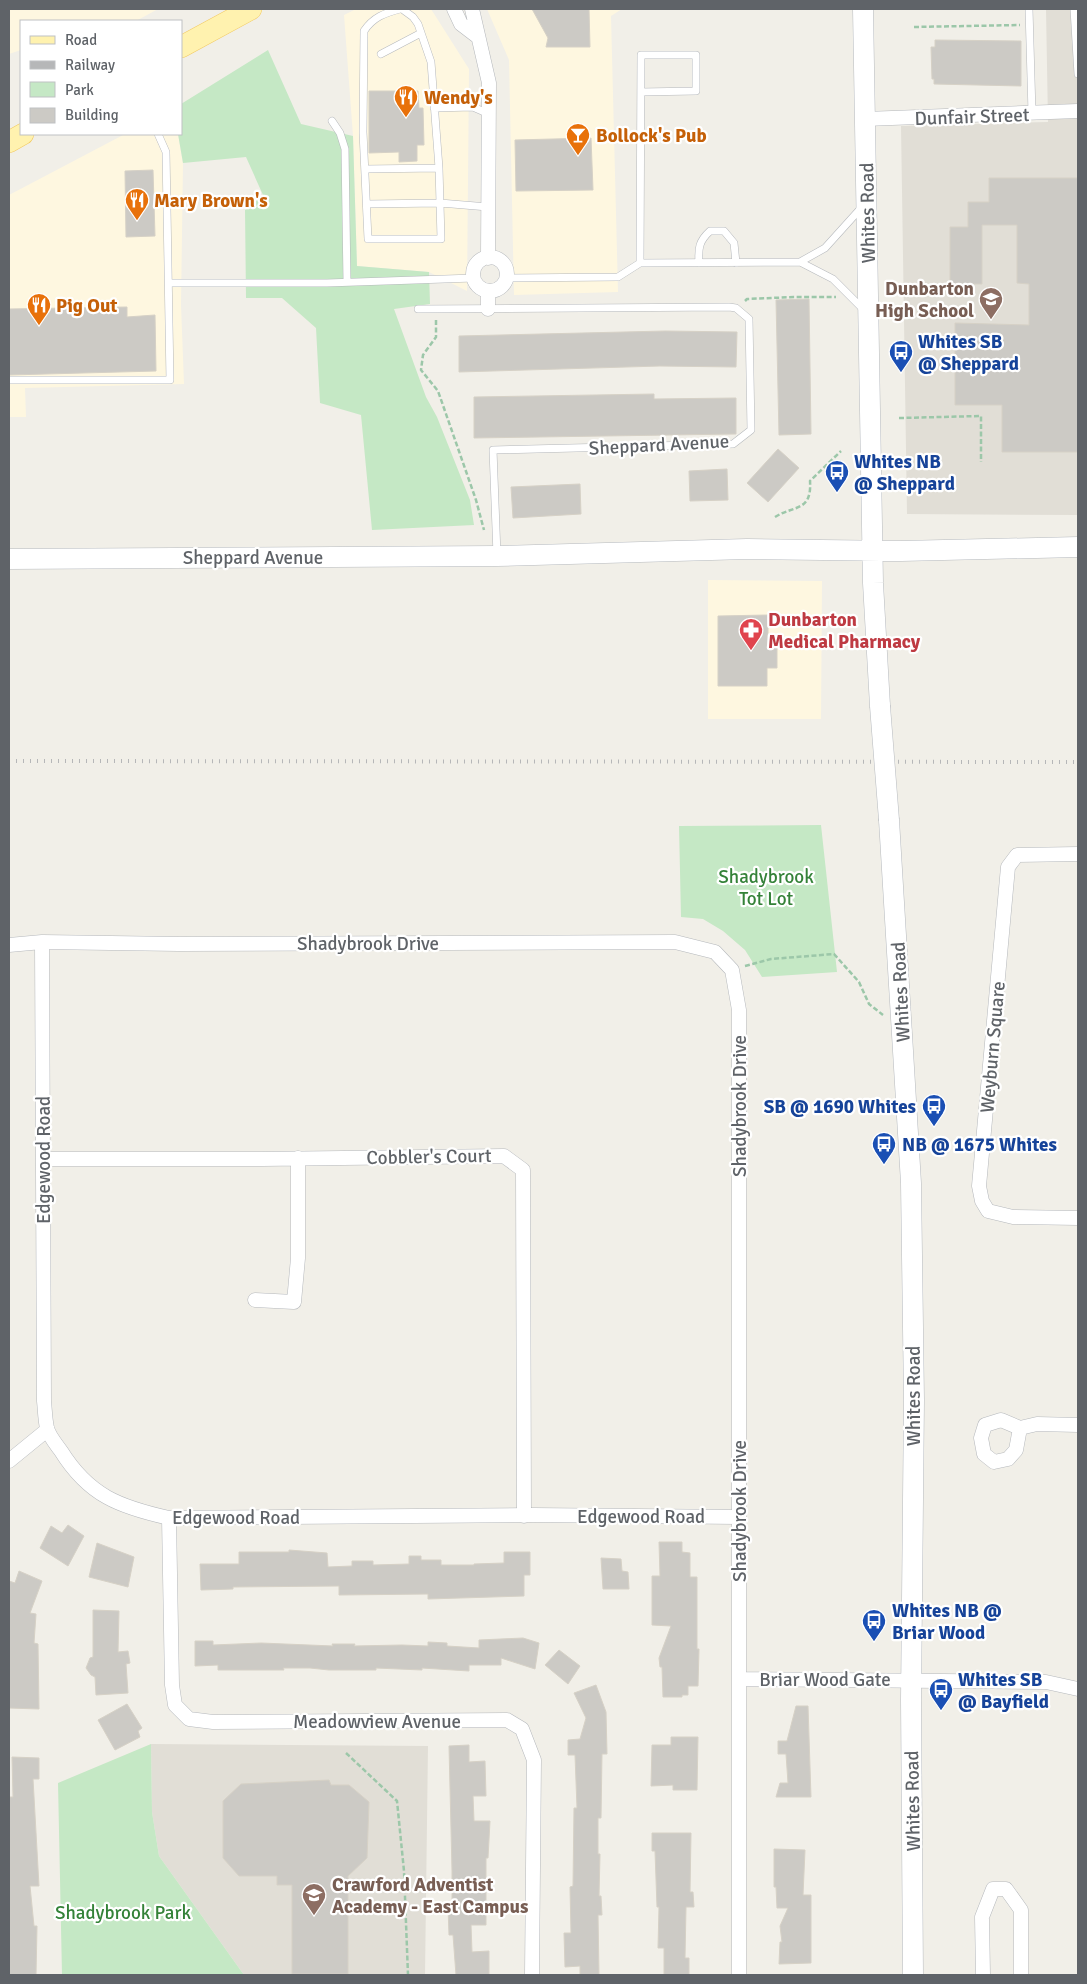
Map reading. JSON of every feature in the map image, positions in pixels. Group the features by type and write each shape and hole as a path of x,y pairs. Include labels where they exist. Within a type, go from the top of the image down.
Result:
{"main road":[{"path":"182,46 251,9"},
{"name":"Whites Road","path":"863,9 873,551 880,706 889,820 910,1183 914,1400 911,1680 913,1975"},
{"path":"9,142 21,135"},
{"name":"Sheppard Avenue","path":"9,559 497,556 747,549 873,551 1078,547"}],"street":[{"path":"454,9 461,24 478,37"},
{"path":"472,9 489,83 488,258"},
{"name":"Dunfair Street","path":"865,120 1078,111"},
{"path":"488,258 498,260 503,263 507,273 506,278 501,287 488,291 480,287 474,278 475,268 482,260 488,258"},
{"path":"488,291 488,309"},
{"name":"Weyburn Square","path":"1078,854 1017,855 1008,867 979,1186 982,1201 988,1211 1013,1217 1078,1218"},
{"name":"Shadybrook Drive","path":"9,945 42,942 178,944 675,942 714,952 732,970 739,1010 739,1975"},
{"name":"Edgewood Road","path":"42,942 44,1381 47,1430 71,1468 87,1485 113,1501 139,1511 169,1518 739,1517"},
{"name":"Cobbler's Court","path":"43,1159 504,1156 523,1170 524,1516"},
{"path":"255,1300 294,1302 298,1258 298,1158"},
{"path":"1020,1428 1037,1424 1078,1425"},
{"path":"9,1461 47,1430"},
{"name":"Meadowview Avenue","path":"169,1518 172,1685 175,1705 188,1719 213,1722 508,1720 522,1729 534,1760 532,1975"},
{"name":"Briar Wood Gate","path":"740,1679 1046,1682 1078,1690"},
{"path":"983,1975 982,1917 993,1889 1006,1889 1021,1910 1021,1975"}],"lane":[{"path":"401,9 413,17 431,62 441,239 368,238 363,132 364,31 370,22 381,15 401,9"},
{"path":"1029,9 1032,113"},
{"path":"1074,9 1078,74"},
{"path":"381,54 421,33"},
{"path":"640,263 641,55 696,54 696,91 641,92"},
{"path":"434,108 473,107 489,114"},
{"path":"332,121 340,133 345,149 347,282"},
{"path":"9,380 170,380 166,152 158,135"},
{"path":"365,169 438,168"},
{"path":"367,204 440,203 488,207"},
{"path":"800,262 824,248 867,203"},
{"path":"699,263 698,247 710,231 724,231 734,243 736,263"},
{"path":"506,278 618,277 640,263 800,262 833,278 869,315"},
{"path":"169,283 347,282 474,278"},
{"path":"418,310 736,308"},
{"name":"Sheppard Avenue","path":"497,556 493,450 733,444 751,430 749,318 736,308"}],"path":[{"path":"914,26 1029,25"},
{"path":"736,308 747,299 837,297"},
{"path":"436,309 436,337 423,355 422,370 438,391 476,500 485,534"},
{"path":"898,418 981,416 981,462"},
{"path":"776,517 784,512 796,510 806,502 811,490 810,481 841,451"},
{"path":"732,970 771,959 834,954 859,982 869,1004 901,1025"},
{"path":"346,1752 397,1801 404,1871 408,1975"}],"shaded area":[{"path":"9,9 158,9 138,20 20,20 20,50 9,54"},
{"path":"356,9 431,9 469,69 467,291 429,272 357,266 353,136 344,15"},
{"path":"487,9 622,9 611,16 618,292 514,295 509,60"},
{"name":"Dunbarton High School","path":"1046,9 1078,9 1078,515 907,514 901,126 1048,122"},
{"path":"123,135 178,135 183,164 181,305 184,384 25,388 26,417 9,417 9,195"},
{"path":"708,580 822,581 821,719 708,719"},
{"name":"Crawford Adventist Academy - East Campus","path":"151,1744 428,1746 425,1975 244,1975 159,1856 152,1812"}],"green space":[{"path":"268,50 301,124 353,136 357,266 429,272 430,304 394,309 426,397 437,417 470,500 474,525 372,530 361,415 320,403 316,328 282,298 246,298 245,210 263,195 246,157 183,163 178,135 182,135 182,103"},
{"name":"Shadybrook Tot Lot","path":"821,825 837,972 762,977 745,950 723,931 703,919 681,917 679,826"},
{"name":"Shadybrook Park","path":"151,1744 152,1812 159,1856 244,1975 62,1975 58,1783"}],"building":[{"path":"532,9 589,9 590,47 546,47 548,38"},
{"path":"935,40 1021,41 1021,86 934,84 934,79 932,79 931,47 935,47"},
{"path":"369,91 418,91 419,108 423,108 424,145 417,145 417,161 399,162 399,152 369,153"},
{"path":"591,138 593,190 516,191 515,140"},
{"path":"153,170 155,236 126,237 125,171"},
{"path":"989,178 1078,178 1078,452 1002,452 1002,405 955,405 955,323 1029,325 1029,284 1017,283 1017,225 982,225 982,284 950,284 950,227 968,227 968,202 989,202"},
{"path":"809,299 811,434 779,435 776,300"},
{"path":"127,307 127,317 155,315 156,371 9,375 9,309"},
{"path":"665,331 737,332 736,367 660,366 459,372 459,336"},
{"path":"654,394 654,399 736,398 736,434 474,438 474,397"},
{"path":"778,449 799,468 768,502 747,483"},
{"path":"727,469 728,500 690,501 689,471"},
{"path":"580,484 581,514 513,518 511,487"},
{"path":"768,615 768,637 777,637 777,668 767,668 767,686 718,686 718,616"},
{"path":"68,1525 84,1536 68,1566 40,1548 51,1526 62,1533"},
{"path":"659,1542 682,1542 682,1552 690,1553 690,1577 697,1577 698,1686 688,1686 688,1695 682,1695 682,1697 663,1697 662,1667 660,1667 659,1658 671,1626 652,1625 652,1576 660,1576"},
{"path":"97,1543 134,1557 128,1587 89,1577"},
{"path":"289,1550 327,1553 328,1567 352,1566 352,1561 373,1561 373,1565 409,1564 409,1556 421,1556 421,1560 441,1560 441,1565 504,1563 504,1552 530,1552 530,1575 524,1575 524,1596 428,1599 428,1594 339,1595 339,1586 233,1587 233,1589 201,1590 200,1564 239,1564 239,1552 289,1552"},
{"path":"601,1558 621,1559 622,1571 628,1572 629,1589 603,1589"},
{"path":"19,1571 42,1581 30,1613 36,1614 34,1643 38,1644 39,1709 9,1708 9,1581 15,1583"},
{"path":"93,1610 119,1611 118,1652 128,1651 130,1663 126,1664 128,1693 96,1695 95,1677 86,1668 90,1658 93,1657"},
{"path":"523,1638 539,1643 535,1669 501,1658 501,1665 469,1665 469,1671 422,1668 422,1670 283,1668 284,1670 218,1670 218,1665 195,1666 195,1641 213,1641 213,1645 261,1643 333,1646 332,1644 355,1644 354,1646 428,1646 428,1642 447,1643 447,1646 479,1648 479,1640"},
{"path":"559,1650 580,1666 568,1684 545,1665"},
{"path":"596,1685 606,1712 607,1754 602,1754 601,1818 598,1818 598,1854 600,1854 599,1896 601,1896 602,1915 598,1915 599,1975 580,1975 580,1966 565,1967 564,1933 571,1933 570,1887 573,1886 574,1808 577,1808 575,1755 568,1755 568,1740 580,1739 586,1718 574,1693"},
{"path":"127,1704 142,1728 138,1731 140,1737 115,1750 98,1720"},
{"path":"796,1706 808,1706 811,1797 776,1797 780,1783 788,1783 786,1754 778,1754 778,1741 787,1741"},
{"path":"671,1737 698,1737 697,1790 673,1790 673,1785 651,1786 652,1745 671,1745"},
{"path":"469,1745 469,1762 485,1761 486,1796 473,1796 474,1821 490,1821 488,1858 486,1858 486,1925 471,1925 472,1952 489,1951 489,1975 456,1975 453,1935 449,1935 448,1907 452,1907 452,1871 449,1746"},
{"path":"12,1757 39,1758 39,1779 33,1779 39,1886 30,1886 34,1926 37,1926 36,1975 9,1975 9,1797 13,1797"},
{"path":"329,1780 331,1785 349,1785 369,1802 367,1858 348,1876 348,1974 292,1974 292,1885 277,1885 277,1876 239,1876 223,1858 223,1801 241,1784"},
{"path":"652,1833 691,1833 690,1892 693,1892 694,1907 686,1907 685,1958 689,1958 689,1975 664,1975 664,1948 658,1948 659,1907 657,1907 655,1851 652,1851"},
{"path":"774,1849 805,1850 803,1895 811,1895 811,1963 779,1964 780,1942 782,1942 780,1926 788,1908 777,1908 776,1887 774,1887"}],"railway":[{"path":"9,761 1078,762"}],"place":[{"name":"Wendy's","path":"406,118"},
{"name":"Bollock's Pub","path":"578,156"},
{"name":"Mary Brown's","path":"137,221"},
{"name":"Dunbarton High School","path":"991,320"},
{"name":"Pig Out","path":"39,326"},
{"name":"Whites SB @ Sheppard","path":"901,373"},
{"name":"Whites NB @ Sheppard","path":"837,493"},
{"name":"Dunbarton Medical Pharmacy","path":"751,651"},
{"name":"SB @ 1690 Whites","path":"934,1127"},
{"name":"NB @ 1675 Whites","path":"884,1165"},
{"name":"Whites NB @ Briar Wood","path":"874,1642"},
{"name":"Whites SB @ Bayfield","path":"941,1711"},
{"name":"Crawford Adventist Academy - East Campus","path":"314,1916"}]}
